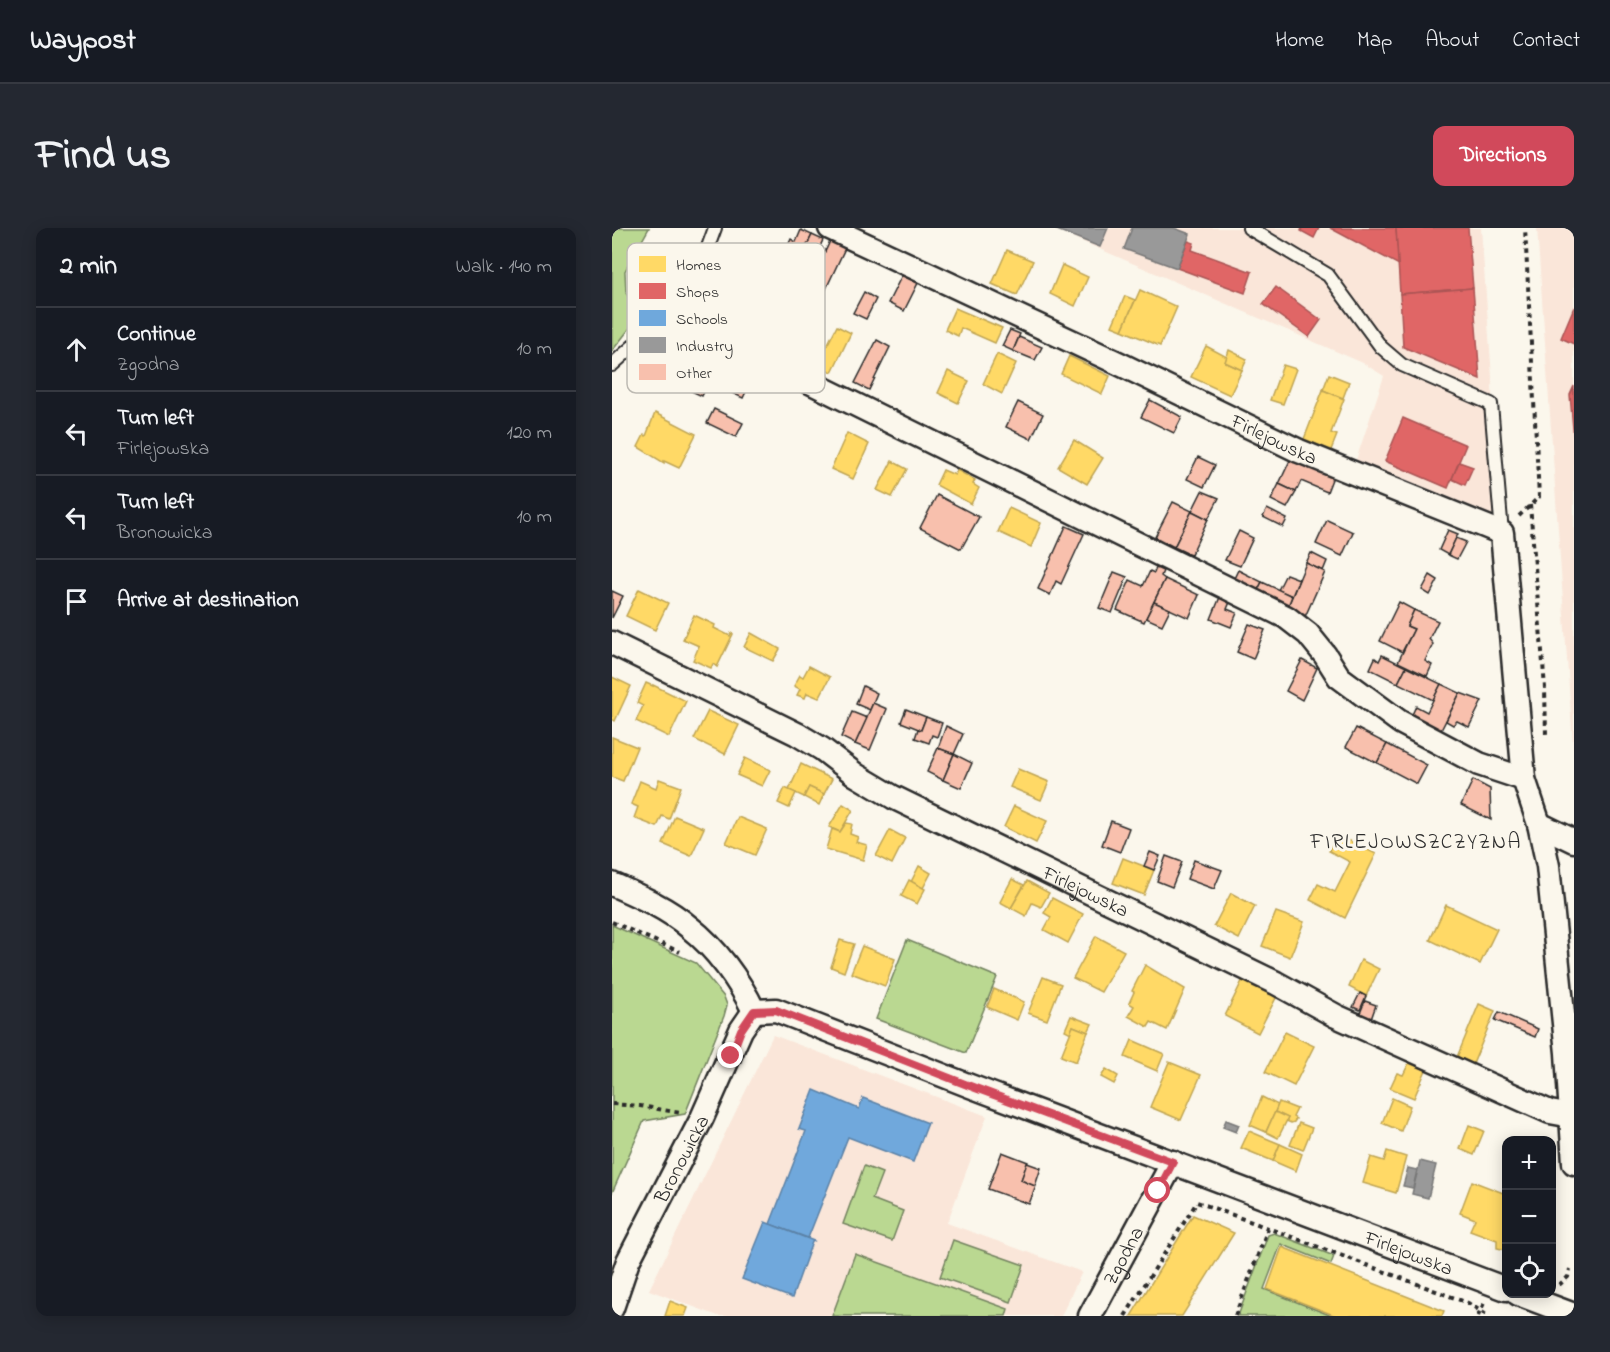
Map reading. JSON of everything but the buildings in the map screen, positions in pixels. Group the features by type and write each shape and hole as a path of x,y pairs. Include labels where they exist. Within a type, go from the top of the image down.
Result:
{"street":[{"name":"Firlejowska","path":"830,228 1299,451 1502,533"},
{"path":"825,389 1286,617 1308,634 1339,677 1400,722 1479,764 1524,778"},
{"path":"1502,533 1524,778 1539,824 1566,961 1574,1163"},
{"name":"Firlejowska","path":"612,643 797,734 822,749 856,775 893,797 1276,983 1336,1016 1550,1112 1573,1116"},
{"path":"1539,824 1574,841"},
{"path":"612,884 666,911 690,927 726,965 744,991 754,1011"},
{"name":"Firlejowska","path":"754,1011 776,1010 1502,1287"},
{"name":"Bronowicka","path":"612,1308 628,1261 702,1118 741,1030 754,1011"},
{"name":"Zgodna","path":"1090,1316 1173,1162"},
{"path":"1531,1298 1574,1315"}],"lane":[{"path":"709,243 715,228"},
{"path":"1249,228 1328,275 1381,346 1402,365 1491,404 1502,533"},
{"path":"612,365 627,352"}],"path":[{"path":"1502,533 1539,496 1525,228"},
{"path":"1530,505 1545,688 1546,743"},
{"path":"612,922 689,956"},
{"path":"612,1104 640,1106 702,1118"},
{"path":"1125,1316 1197,1202 1467,1303 1488,1316"},
{"path":"1235,1316 1268,1228"},
{"path":"1556,1286 1565,1281 1569,1269"}],"shaded area":[{"path":"1051,228 1481,228 1492,377 1493,522 1356,460 1384,376 1363,363"},
{"path":"1537,228 1574,228 1574,759"},
{"path":"773,1035 987,1116 947,1223 1082,1272 1061,1316 718,1316 649,1290"}],"green space":[{"path":"612,228 649,228 641,243 627,243 625,271 627,332 612,351"},
{"path":"612,925 696,963 724,997 727,1005 685,1114 644,1121 612,1193"},
{"path":"907,940 997,977 966,1053 876,1019"},
{"path":"864,1166 882,1173 872,1199 903,1211 892,1241 843,1224"},
{"path":"1274,1233 1334,1256 1331,1264 1281,1244 1264,1289 1332,1316 1238,1316 1268,1235"},
{"path":"953,1240 1024,1265 1011,1302 940,1277"},
{"path":"855,1254 1008,1309 1006,1316 832,1316"}],"district":[{"name":"FIRLEJOWSZCZYZNA","path":"1416,841"}],"route":[{"path":"731,1056 741,1030 754,1011 776,1010 1173,1162 1158,1191"}]}
